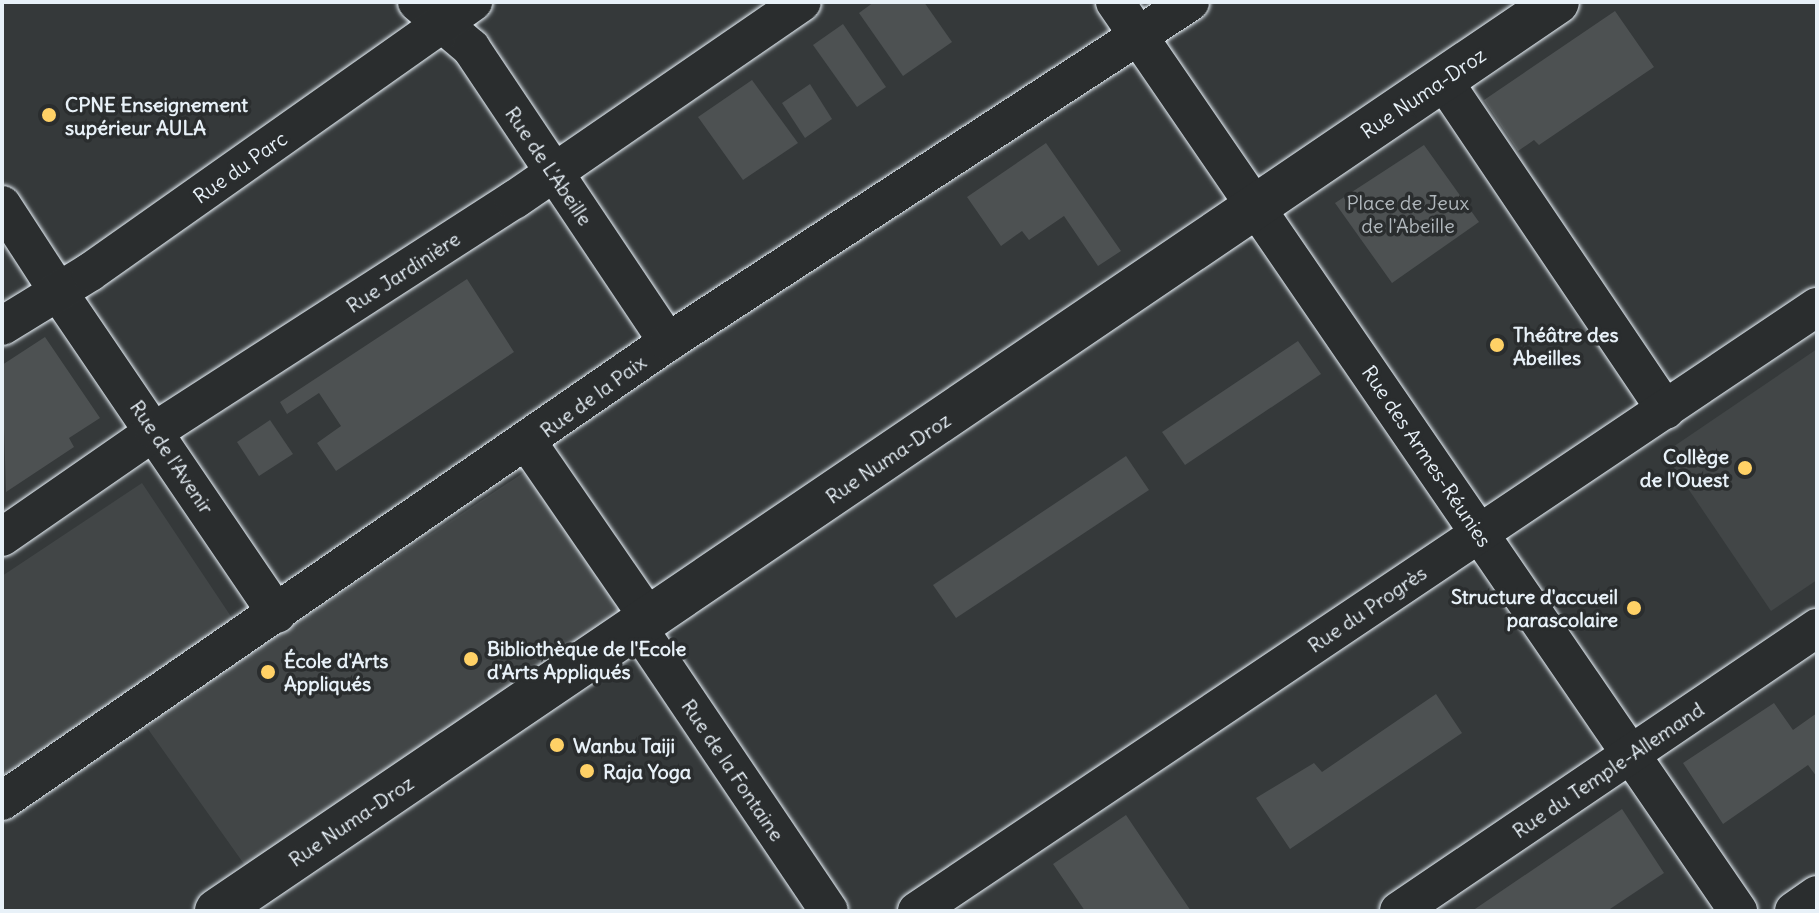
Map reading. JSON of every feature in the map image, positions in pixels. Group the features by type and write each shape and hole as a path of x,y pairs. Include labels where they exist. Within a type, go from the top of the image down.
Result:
{"main road":[{"name":"Rue Numa-Droz","path":"217,911 1557,2"}],"street":[{"name":"Rue du Parc","path":"2,326 90,272 430,13 473,2"},
{"name":"Rue Jardinière","path":"2,537 155,431 552,173 802,2"},
{"name":"Rue des Armes-Réunies","path":"1115,2 1226,168 1258,206 1738,911"},
{"name":"Rue de la Paix","path":"2,801 528,443 668,342 1190,2"},
{"name":"Rue de L'Abeille","path":"430,13 471,48 668,342"},
{"path":"1443,80 1666,410"},
{"name":"Rue de l'Avenir","path":"2,205 277,614"},
{"name":"Rue du Progrès","path":"917,911 1817,307"},
{"name":"Rue de la Fontaine","path":"528,443 829,911"},
{"name":"Rue du Temple-Allemand","path":"1399,911 1817,628"},
{"path":"1794,911 1817,895"}],"shaded area":[{"name":"Collège de l'Ouest","path":"1817,349 1817,580 1771,611 1664,453"},
{"name":"École d'Arts Appliqués","path":"526,471 624,610 249,871 123,694 2,776 2,576 142,483 254,651"}],"green space":[{"path":"874,2 924,2 952,42 903,76 859,13"},
{"path":"1615,11 1654,67 1539,145 1534,140 1518,151 1484,100"},
{"path":"843,24 886,87 857,107 813,45"},
{"path":"752,80 798,143 743,180 698,117"},
{"path":"810,84 832,119 805,138 782,103"},
{"path":"1046,143 1121,251 1098,266 1064,216 1029,240 1022,231 1001,246 967,197"},
{"name":"Place de Jeux de l'Abeille","path":"1424,145 1479,222 1392,283 1335,203"},
{"path":"467,279 514,352 336,471 317,443 341,426 319,393 287,414 280,402"},
{"path":"45,337 100,418 69,438 74,447 6,492 2,365"},
{"path":"1298,341 1321,374 1185,465 1162,432"},
{"path":"270,420 293,454 259,476 237,442"},
{"path":"1126,456 1149,490 956,618 933,585"},
{"path":"1436,694 1462,733 1290,849 1256,798 1314,763 1322,772"},
{"path":"1774,703 1793,730 1817,713 1817,777 1808,765 1723,824 1683,763"},
{"path":"1622,809 1664,873 1607,911 1472,911"},
{"path":"1126,815 1191,911 1085,911 1053,864"}],"place":[{"name":"CPNE Enseignement supérieur AULA","path":"49,115"},
{"name":"Théâtre des Abeilles","path":"1497,345"},
{"name":"Collège de l'Ouest","path":"1745,468"},
{"name":"Structure d'accueil parascolaire","path":"1634,608"},
{"name":"Bibliothèque de l'Ecole d'Arts Appliqués","path":"471,659"},
{"name":"École d'Arts Appliqués","path":"268,672"},
{"name":"Wanbu Taiji","path":"557,745"},
{"name":"Raja Yoga","path":"587,771"}]}
